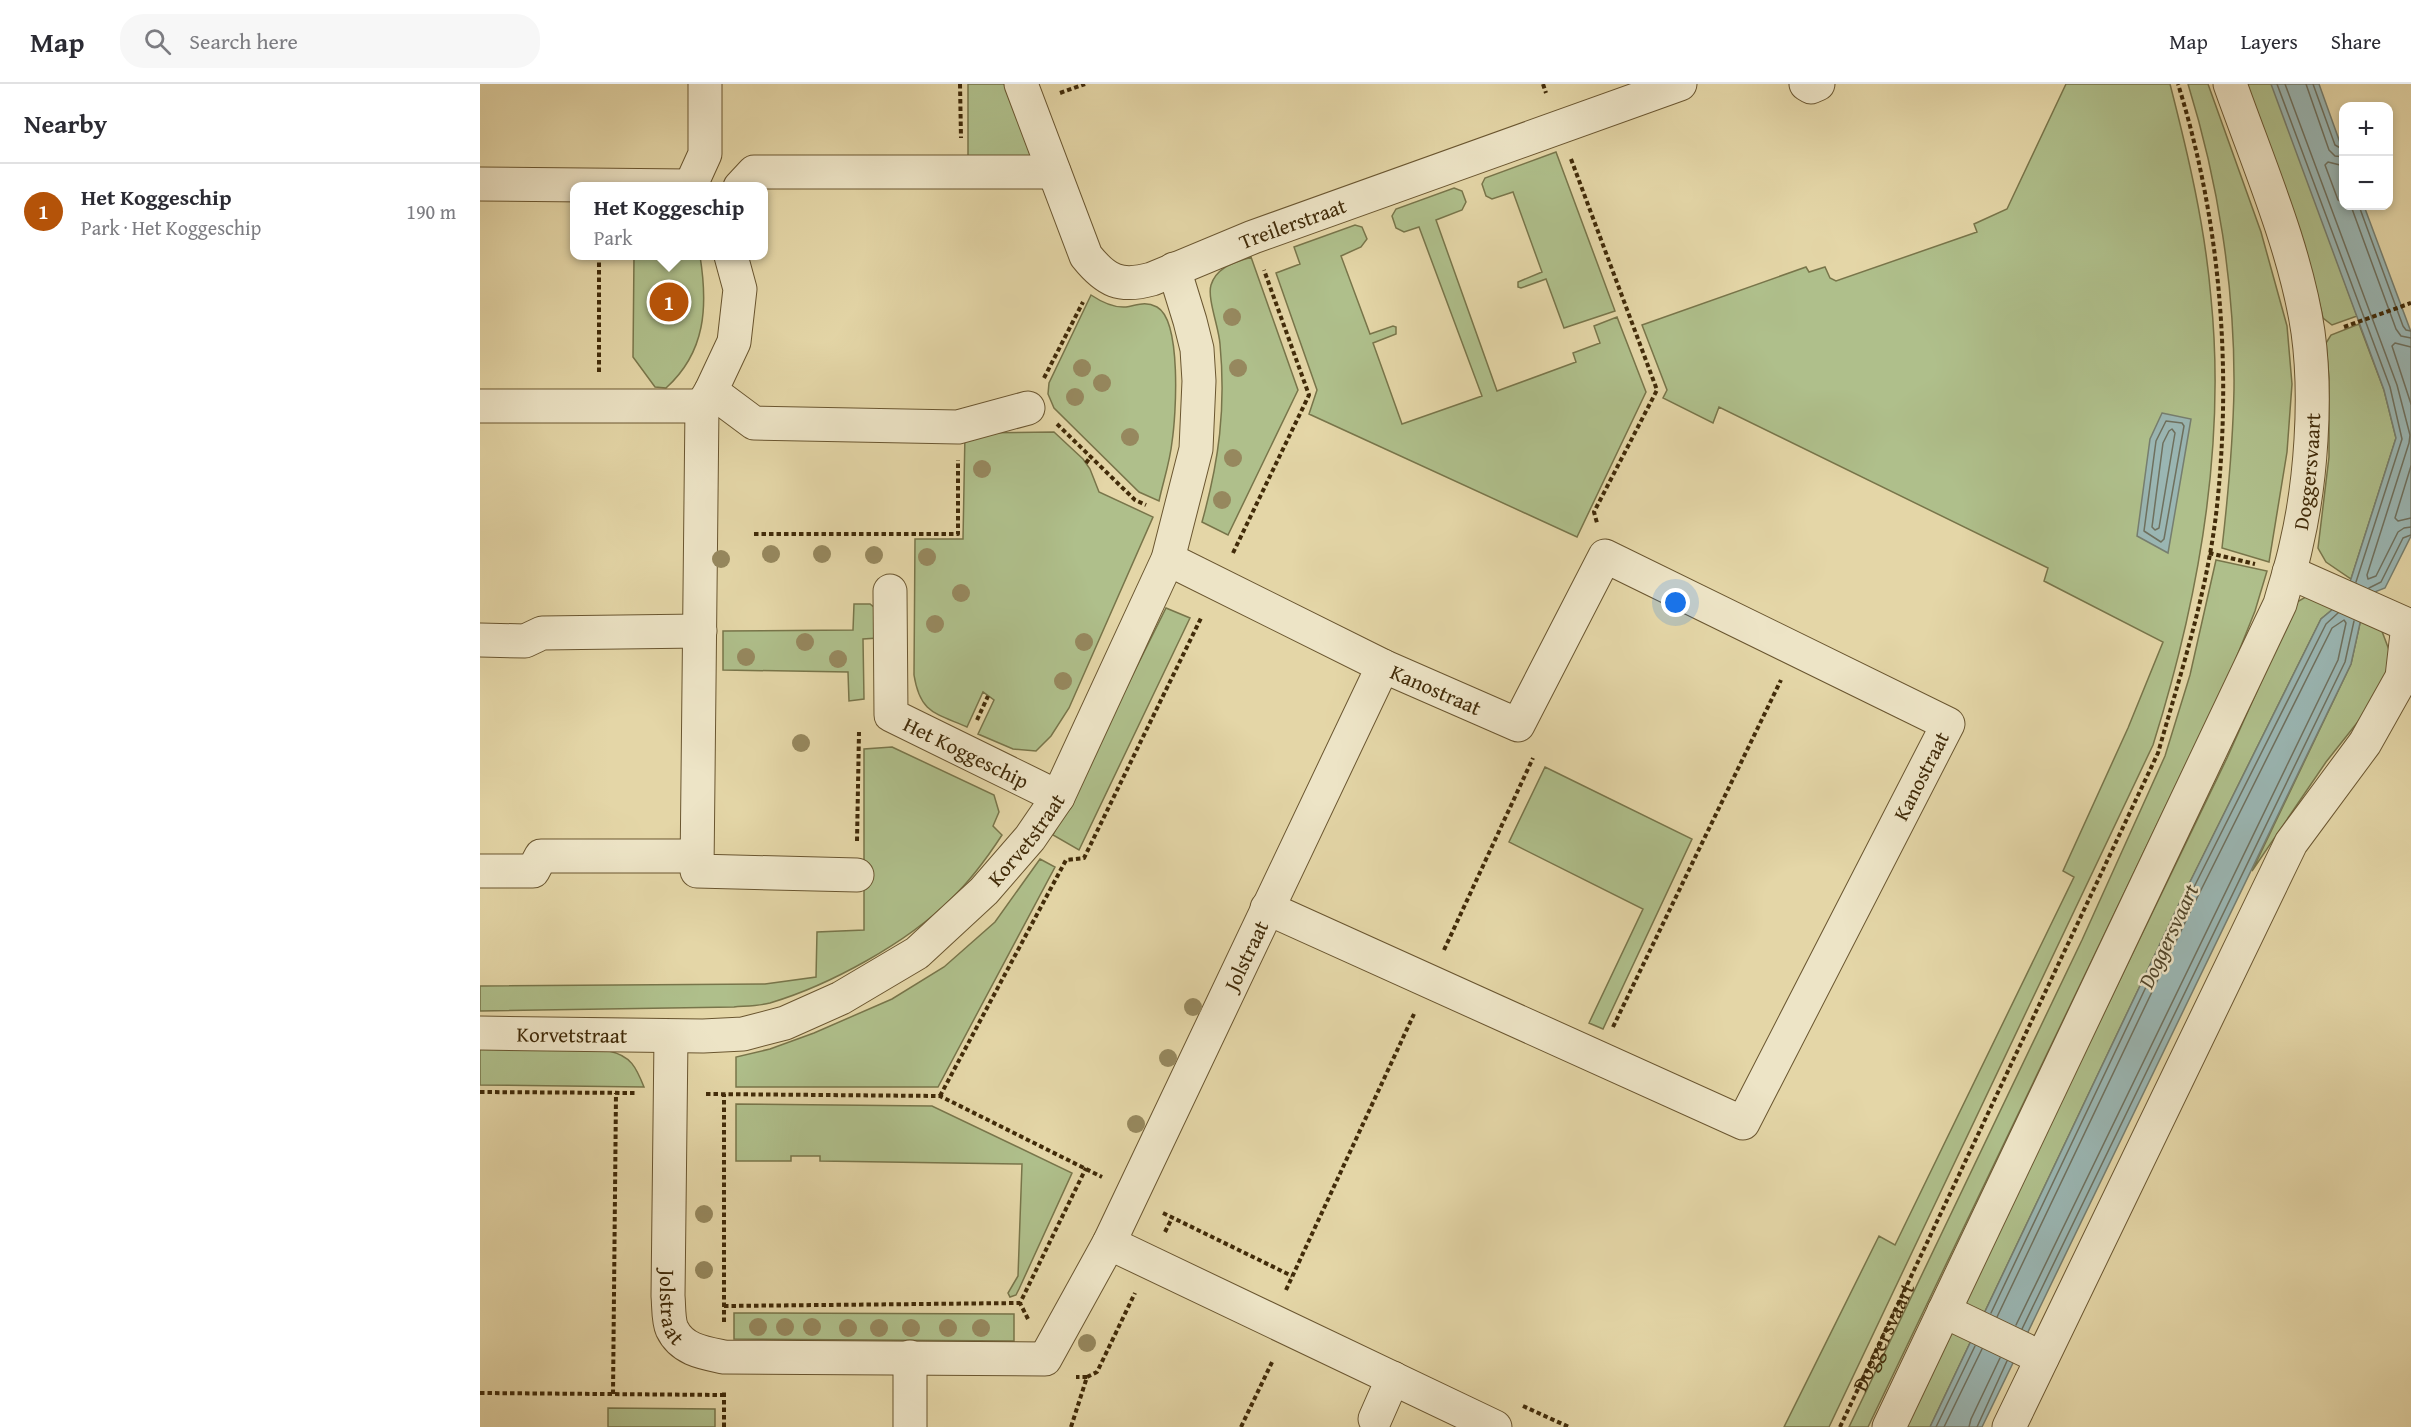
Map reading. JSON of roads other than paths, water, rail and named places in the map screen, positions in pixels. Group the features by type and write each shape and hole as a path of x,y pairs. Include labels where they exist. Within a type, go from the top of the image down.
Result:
{"street":[{"path":"692,182 705,154 705,84"},
{"path":"744,182 754,172 1054,172 1021,84"},
{"name":"Treilerstraat","path":"1054,172 1086,256 1099,272 1120,282 1135,284 1253,237 1680,84"},
{"path":"1806,84 1811,87 1818,84"},
{"name":"Doggersvaart","path":"1889,1427 2280,604 2296,546 2306,483 2312,408 2308,334 2298,285 2286,244 2230,84"},
{"path":"480,184 570,185"},
{"path":"732,260 740,289 734,342 706,399 697,872 857,875"},
{"name":"Korvetstraat","path":"480,1033 671,1036 743,1034 784,1023 841,998 917,953 984,891 1030,838 1058,797 1168,558 1179,522 1196,449 1199,381 1197,349 1191,321 1174,269"},
{"path":"480,406 599,406 706,399 754,423 958,427 1028,408"},
{"name":"Kanostraat","path":"1168,558 1383,666 1518,725 1605,556 1948,724 1743,1123 1268,908"},
{"path":"2009,1427 2031,1353 2291,843 2365,743 2402,677 2400,620 2289,572"},
{"name":"Het Koggeschip","path":"890,591 891,715 1058,797"},
{"path":"480,640 525,641 542,633 700,631"},
{"name":"Jolstraat","path":"671,1036 668,1296 671,1328 682,1343 697,1352 724,1357 1045,1359 1109,1243 1383,666"},
{"path":"480,871 533,871 541,856 696,856"},
{"path":"1109,1243 1495,1427"},
{"path":"1944,1311 2031,1353"},
{"path":"910,1357 910,1427"},
{"path":"1374,1419 1393,1378"}],"water":[{"path":"2271,84 2319,84 2339,140 2339,210 2365,210 2411,332 2411,536 2385,588 2372,593 2362,614 2351,664 1982,1427 1930,1427 2179,904 2321,619 2339,604 2351,579 2396,438 2384,390"},
{"path":"2162,413 2191,419 2168,553 2137,536 2150,439"}],"place":[{"name":"Het Koggeschip","path":"669,302"}]}
